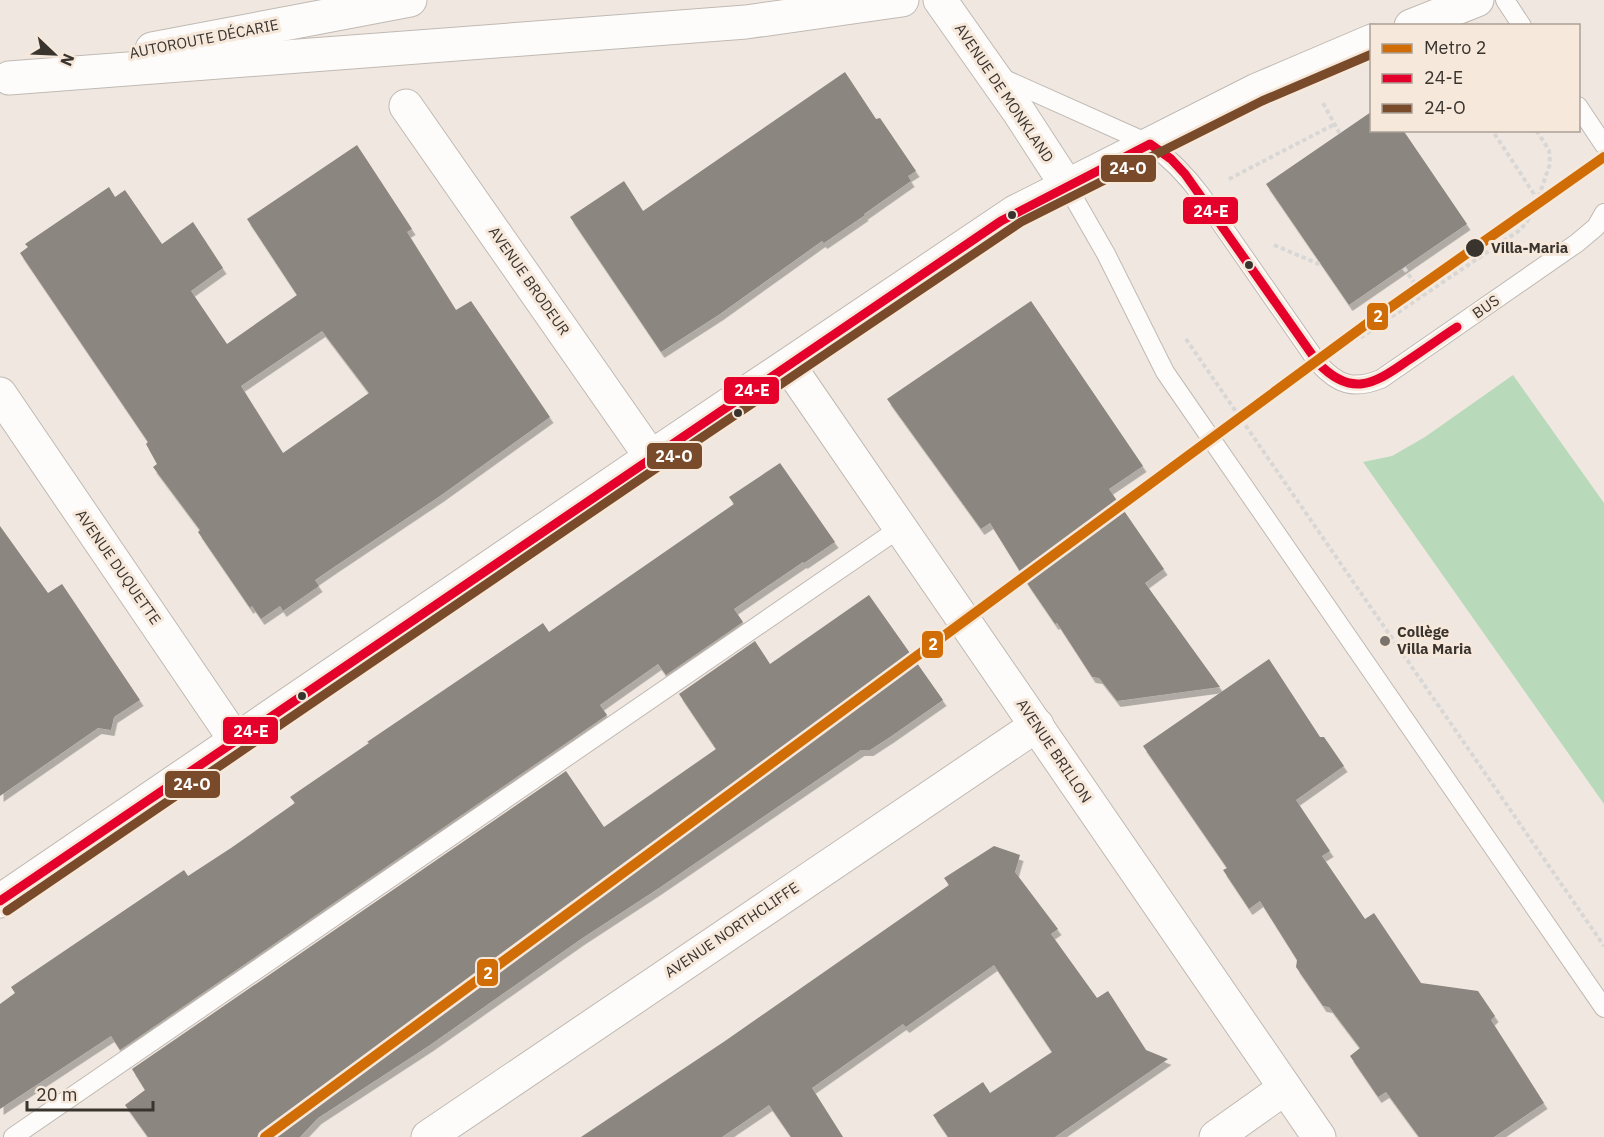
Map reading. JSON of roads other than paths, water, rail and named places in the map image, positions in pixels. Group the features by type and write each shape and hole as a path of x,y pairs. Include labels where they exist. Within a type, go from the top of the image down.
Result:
{"main road":[{"name":"AUTOROUTE DÉCARIE","path":"4,79 410,0"},
{"path":"4,79 746,22 902,0"},
{"name":"AVENUE DE MONKLAND","path":"940,0 1067,186"},
{"path":"1416,24 1477,0"},
{"path":"0,901 1001,221 1257,90 1370,41"},
{"name":"AVENUE BRODEUR","path":"406,106 651,457"},
{"name":"AVENUE BRILLON","path":"789,366 1319,1137"},
{"name":"AVENUE DUQUETTE","path":"0,393 236,741"},
{"name":"AVENUE NORTHCLIFFE","path":"428,1137 1037,725"},
{"path":"1216,1137 1285,1088"}],"lane":[{"path":"1505,0 1521,24"},
{"name":"BUS","path":"992,73 1150,144 1171,159 1185,174 1318,363 1334,378 1354,385 1368,384 1381,379 1578,243 1596,227 1604,213"},
{"path":"1580,109 1604,145"},
{"path":"1067,186 1106,254 1165,372 1604,1008"},
{"path":"13,1137 900,528"}],"metro line":[{"name":"2","path":"265,1137 1368,323 1604,157"}],"place":[{"name":"Villa-Maria","path":"1475,248"},
{"name":"Collège Villa Maria","path":"1385,641"}]}
